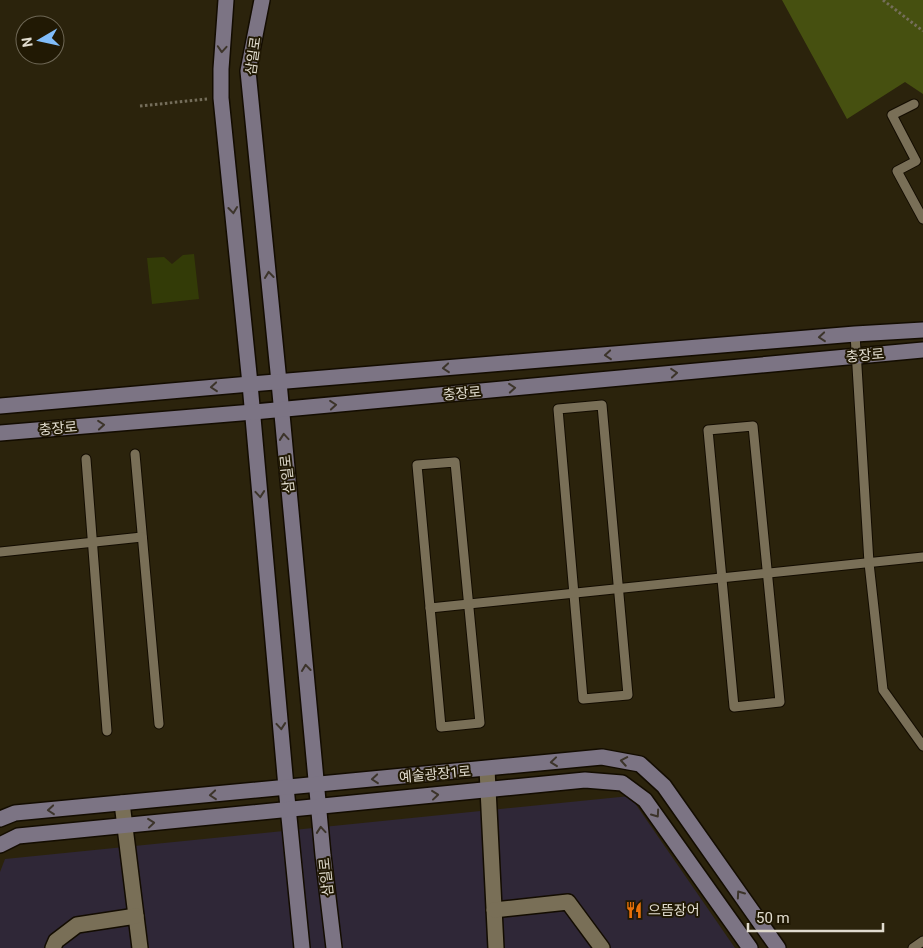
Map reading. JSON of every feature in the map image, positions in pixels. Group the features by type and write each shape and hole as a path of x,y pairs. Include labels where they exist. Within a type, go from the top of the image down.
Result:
{"street":[{"name":"삼일로","path":"226,0 221,98 253,412 302,948"},
{"name":"삼일로","path":"262,0 248,71 323,855 334,948"},
{"name":"충장로","path":"0,406 855,334 923,330"},
{"name":"충장로","path":"0,433 281,410 923,350"},
{"name":"예술광장1로","path":"0,819 15,814 602,757 640,764 664,786 778,948"},
{"path":"487,769 496,948"},
{"name":"예술광장1로","path":"0,845 18,836 585,780 622,783 646,800 750,948"},
{"path":"122,803 140,948"},
{"path":"494,910 568,902 602,948"},
{"path":"53,948 56,941 77,925 136,916"}],"lane":[{"path":"914,104 892,115 916,161 897,171 923,219"},
{"path":"855,334 869,563 883,690 923,746"},
{"path":"602,405 628,695 583,699 574,594 558,409 602,405"},
{"path":"754,426 768,574 780,702 734,706 708,430 754,426"},
{"path":"135,454 159,724"},
{"path":"86,459 107,731"},
{"path":"455,462 469,604 480,723 441,727 417,465 455,462"},
{"path":"0,552 142,537"},
{"path":"430,608 923,557"},
{"path":"913,948 923,941"}],"path":[{"path":"883,0 923,31"},
{"path":"140,106 221,98"}],"shaded area":[{"path":"630,796 735,948 0,948 0,872 5,859"}],"green space":[{"path":"782,0 923,0 923,94 905,82 847,119"},
{"path":"194,254 199,299 152,304 147,258 164,257 172,264 183,255"}],"place":[{"name":"으뜸장어","path":"634,910"}]}
